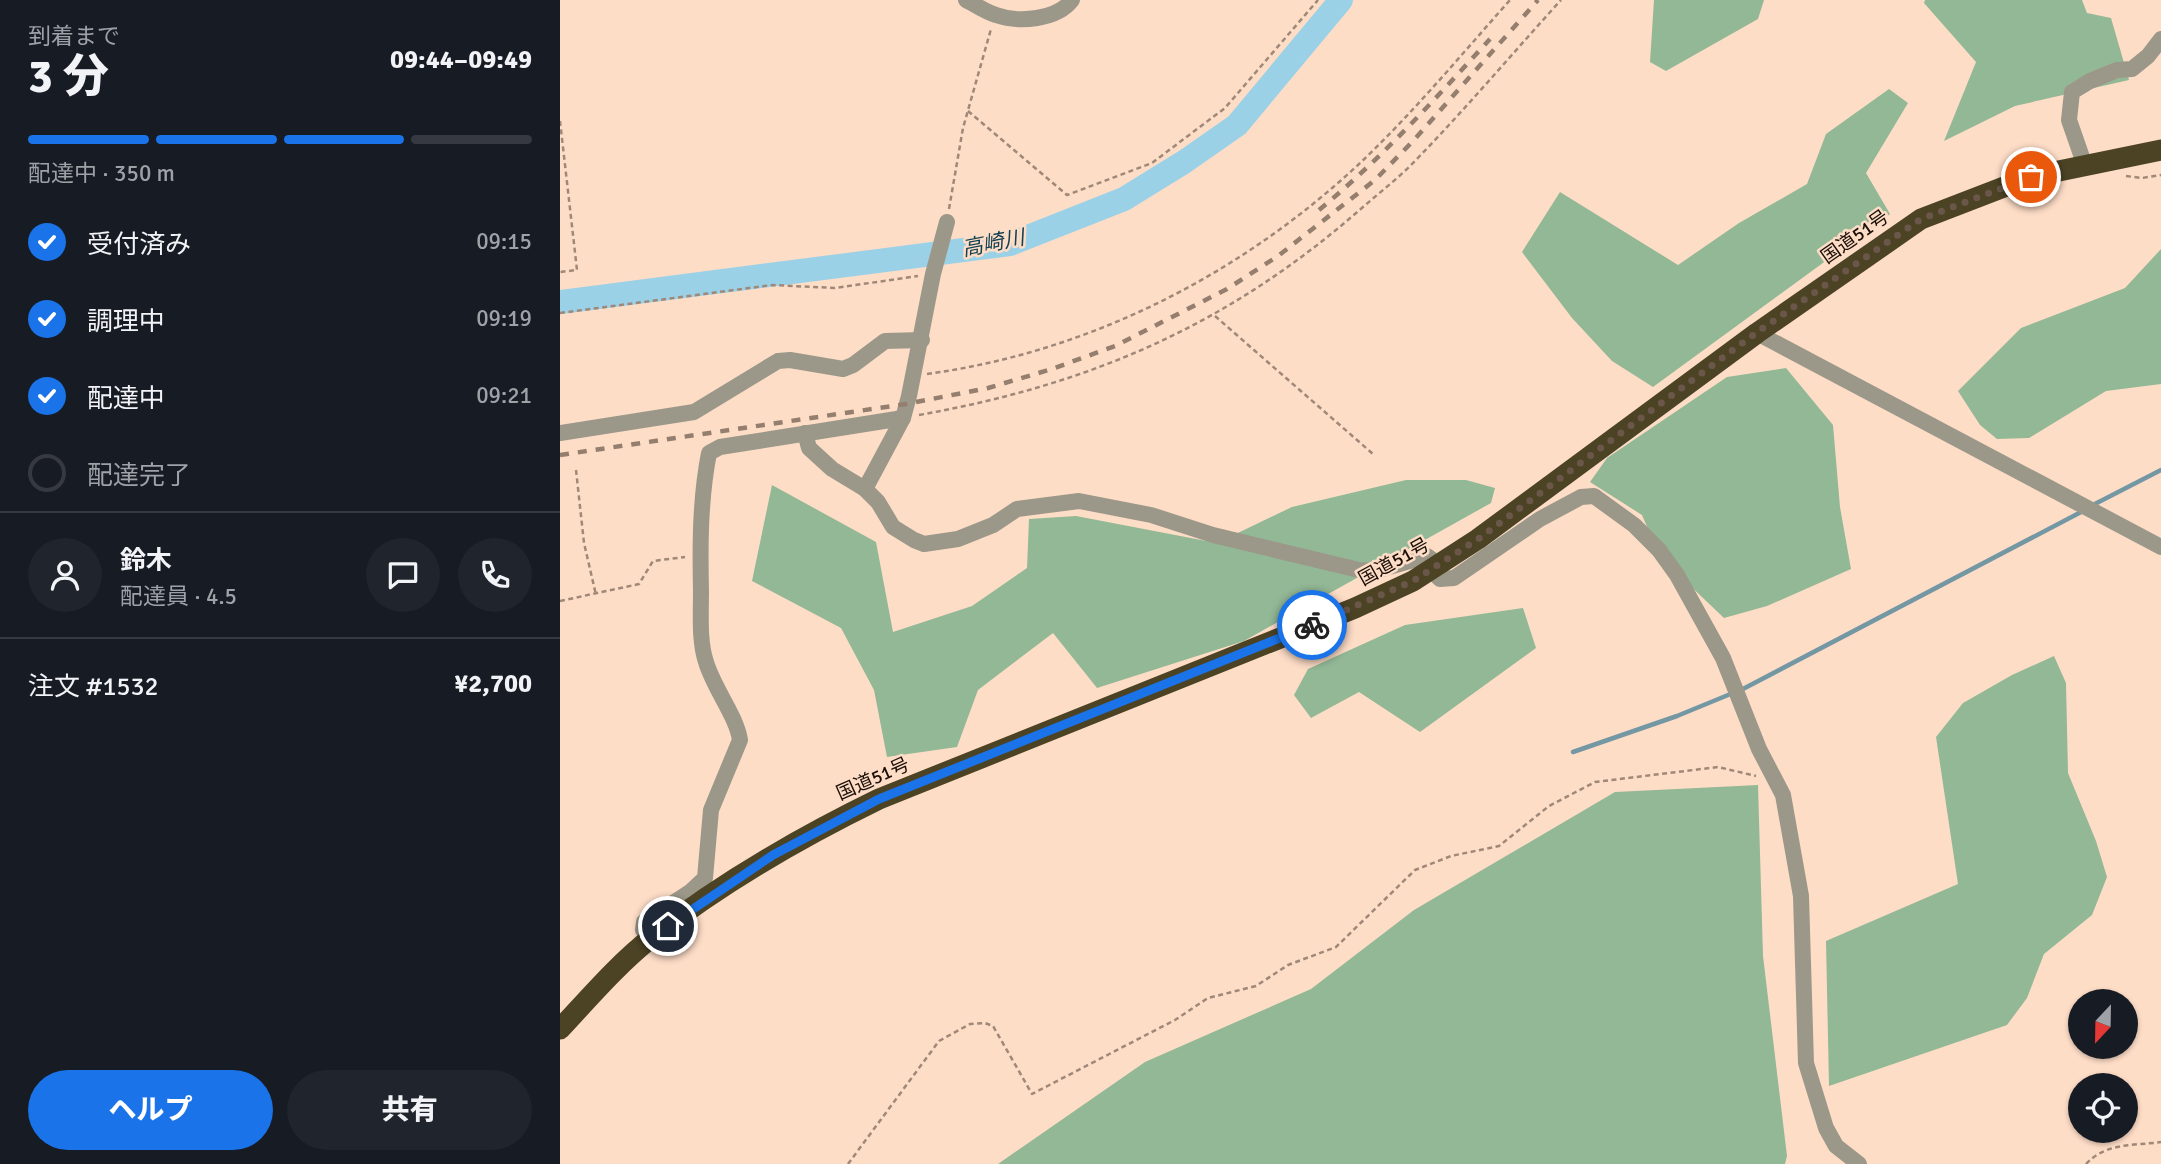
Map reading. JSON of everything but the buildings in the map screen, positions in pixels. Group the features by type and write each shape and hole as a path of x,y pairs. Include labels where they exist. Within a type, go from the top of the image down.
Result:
{"highway":[{"name":"国道51号","path":"560,1029 649,939 773,855 879,799 1356,608 1434,567 1478,539 1756,333 1921,219 2031,177 2161,150"}],"street":[{"path":"966,0 1051,16 1067,7 1072,0"},
{"path":"2085,166 2069,120 2072,92 2090,81 2117,71 2132,69 2148,56 2161,39"},
{"path":"865,489 902,418 915,375 933,274 947,222"},
{"path":"1756,333 2161,547"},
{"path":"560,433 694,412 778,361 790,360 843,369 853,365 885,341 922,340"},
{"path":"649,939 643,930 645,922 691,892 705,878 711,810 740,740 738,728 720,699 705,660 701,621 700,555 703,483 709,453 720,447 902,418"},
{"path":"806,433 809,448 832,469 865,489 878,502 893,527 914,541 924,544 958,539 993,525 1017,509 1079,501 1150,515 1213,536 1359,570 1375,570 1427,556 1440,579 1454,578 1500,544 1581,497 1594,496 1608,504 1659,550 1677,575 1723,658 1773,780 1783,795 1801,896 1805,1063 1826,1128 1836,1146 1859,1164"}],"path":[{"path":"968,111 1067,195 1152,163 1225,108 1318,0"},
{"path":"915,375 1008,360 1073,339 1160,302 1234,261 1299,214 1360,163 1510,0"},
{"path":"902,418 961,407 1067,380 1162,343 1214,315 1287,269 1329,237 1409,166 1560,0"},
{"path":"947,222 968,111 999,8"},
{"path":"560,121 578,270 560,272"},
{"path":"560,313 772,285 835,288 933,274"},
{"path":"1214,315 1373,454"},
{"path":"576,470 584,543 596,595"},
{"path":"560,601 639,584 653,561 700,555"},
{"path":"848,1164 939,1041 970,1024 985,1023 993,1026 1032,1094 1175,1020 1208,998 1256,986 1288,965 1336,947 1415,870 1451,856 1499,846 1549,806 1595,782 1718,767 1773,780"},
{"path":"2086,1164 2106,1149 2126,1144 2161,1142"}],"green space":[{"path":"1654,0 1764,0 1758,19 1666,71 1650,62"},
{"path":"1925,0 2082,0 2087,13 2111,18 2129,80 2015,106 1944,141 1976,62 1924,3"},
{"path":"1889,89 1908,103 1866,173 1890,214 1653,387 1612,361 1572,318 1522,252 1560,192 1678,265 1739,223 1807,184 1826,134"},
{"path":"2161,249 2161,384 2106,391 2029,438 1997,439 1980,425 1958,391 2021,328 2125,288"},
{"path":"1786,368 1833,425 1840,507 1851,569 1767,606 1724,618 1660,557 1642,515 1590,482 1607,458 1727,377"},
{"path":"1406,480 1466,480 1495,488 1491,503 1244,641 1097,688 1053,633 978,690 957,747 887,757 874,690 841,628 752,581 772,485 876,542 893,632 972,606 1027,568 1029,519 1076,516 1217,543 1292,507"},
{"path":"1523,608 1536,648 1420,732 1359,692 1311,718 1294,695 1308,669 1405,625"},
{"path":"2054,656 2066,683 2068,773 2096,841 2107,877 2092,915 2044,954 2027,998 2007,1025 1829,1086 1826,941 1958,884 1936,737 1963,703 2012,675"},
{"path":"1758,785 1763,956 1787,1156 1785,1164 998,1164 1145,1062 1311,989 1414,910 1615,792"}],"waterway":[{"name":"高崎川","path":"560,302 1010,244 1124,199 1237,125 1341,0"},
{"path":"2091,506 2161,470"},
{"path":"1741,690 2083,511"},
{"path":"1573,752 1677,716 1733,693"}],"railway":[{"path":"560,455 906,404 988,388 1115,346 1227,289 1278,256 1375,180 1538,0"},
{"path":"1319,210 1386,149 1490,39"}],"way so far":[{"path":"1312,625 1413,581 1478,539 1756,333 1921,219 2031,177"}],"route":[{"path":"668,926 773,855 823,826 879,799 1312,625"}]}
